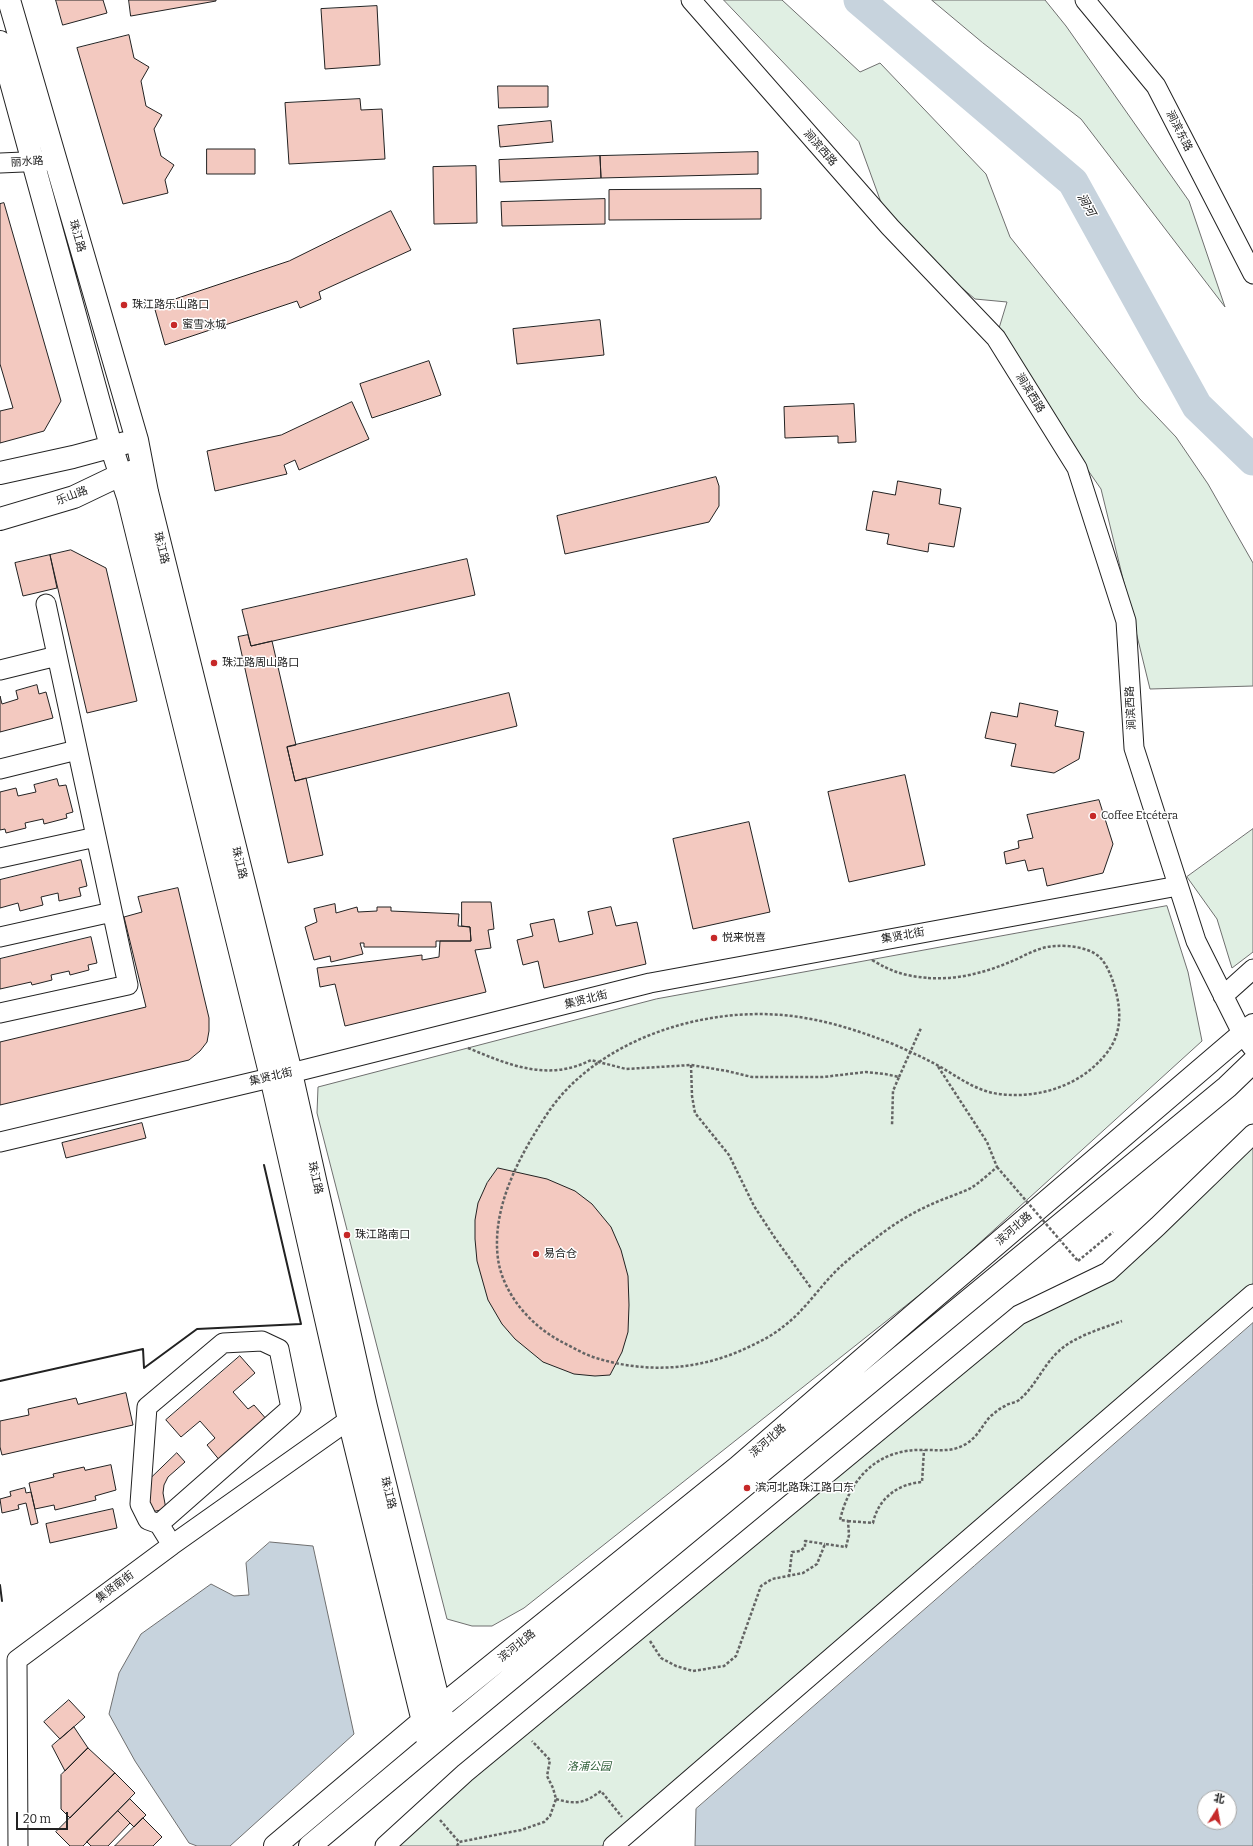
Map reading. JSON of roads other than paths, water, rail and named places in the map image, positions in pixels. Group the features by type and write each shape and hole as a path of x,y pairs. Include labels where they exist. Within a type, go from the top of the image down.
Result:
{"main road":[{"name":"珠江路","path":"9,0 44,161 111,446 128,497 281,1075 366,1408 446,1732"},
{"name":"珠江路","path":"0,42 44,161 136,440 281,1075 349,1420 429,1746"},
{"path":"0,478 136,440"},
{"path":"0,473 74,457"},
{"name":"乐山路","path":"0,519 74,497 120,475 143,468"},
{"path":"0,513 74,497"},
{"name":"滨河北路","path":"275,1846 423,1721 738,1467 909,1319 1250,1036"},
{"name":"滨河北路","path":"310,1846 1220,1092 1253,1062"}],"street":[{"name":"涧滨西路","path":"691,0 890,228 996,338 1077,468 1126,621 1134,748 1196,941 1223,996 1250,1036"},
{"name":"涧滨东路","path":"1085,0 1156,86 1253,274"},
{"name":"丽水路","path":"0,163 44,161"},
{"path":"0,1013 128,985 46,604"},
{"path":"0,670 57,656"},
{"path":"0,769 78,750"},
{"path":"0,858 96,837"},
{"name":"集贤北街","path":"0,1142 281,1075 650,983 1178,886"},
{"path":"0,937 112,912"},
{"path":"1223,996 1253,969"},
{"path":"385,1846 465,1773 1019,1315 1108,1272 1253,1134"},
{"path":"613,1846 1253,1294"},
{"path":"159,1524 291,1408 280,1349 262,1341 223,1343 147,1407 140,1504 148,1520 159,1524 172,1546"},
{"name":"集贤南街","path":"18,1846 16,1660 172,1546 366,1408"}],"waterway":[{"name":"涧河","path":"859,0 1073,182 1197,406 1253,460"}],"place":[{"name":"珠江路乐山路口","path":"124,305"},
{"name":"蜜雪冰城","path":"174,325"},
{"name":"珠江路周山路口","path":"214,663"},
{"name":"Coffee Etcétera","path":"1093,816"},
{"name":"悦来悦喜","path":"714,938"},
{"name":"珠江路南口","path":"347,1235"},
{"name":"易合仓","path":"536,1254"},
{"name":"滨河北路珠江路口东","path":"747,1488"}],"park label":[{"name":"洛浦公园","path":"589,1767"}]}
